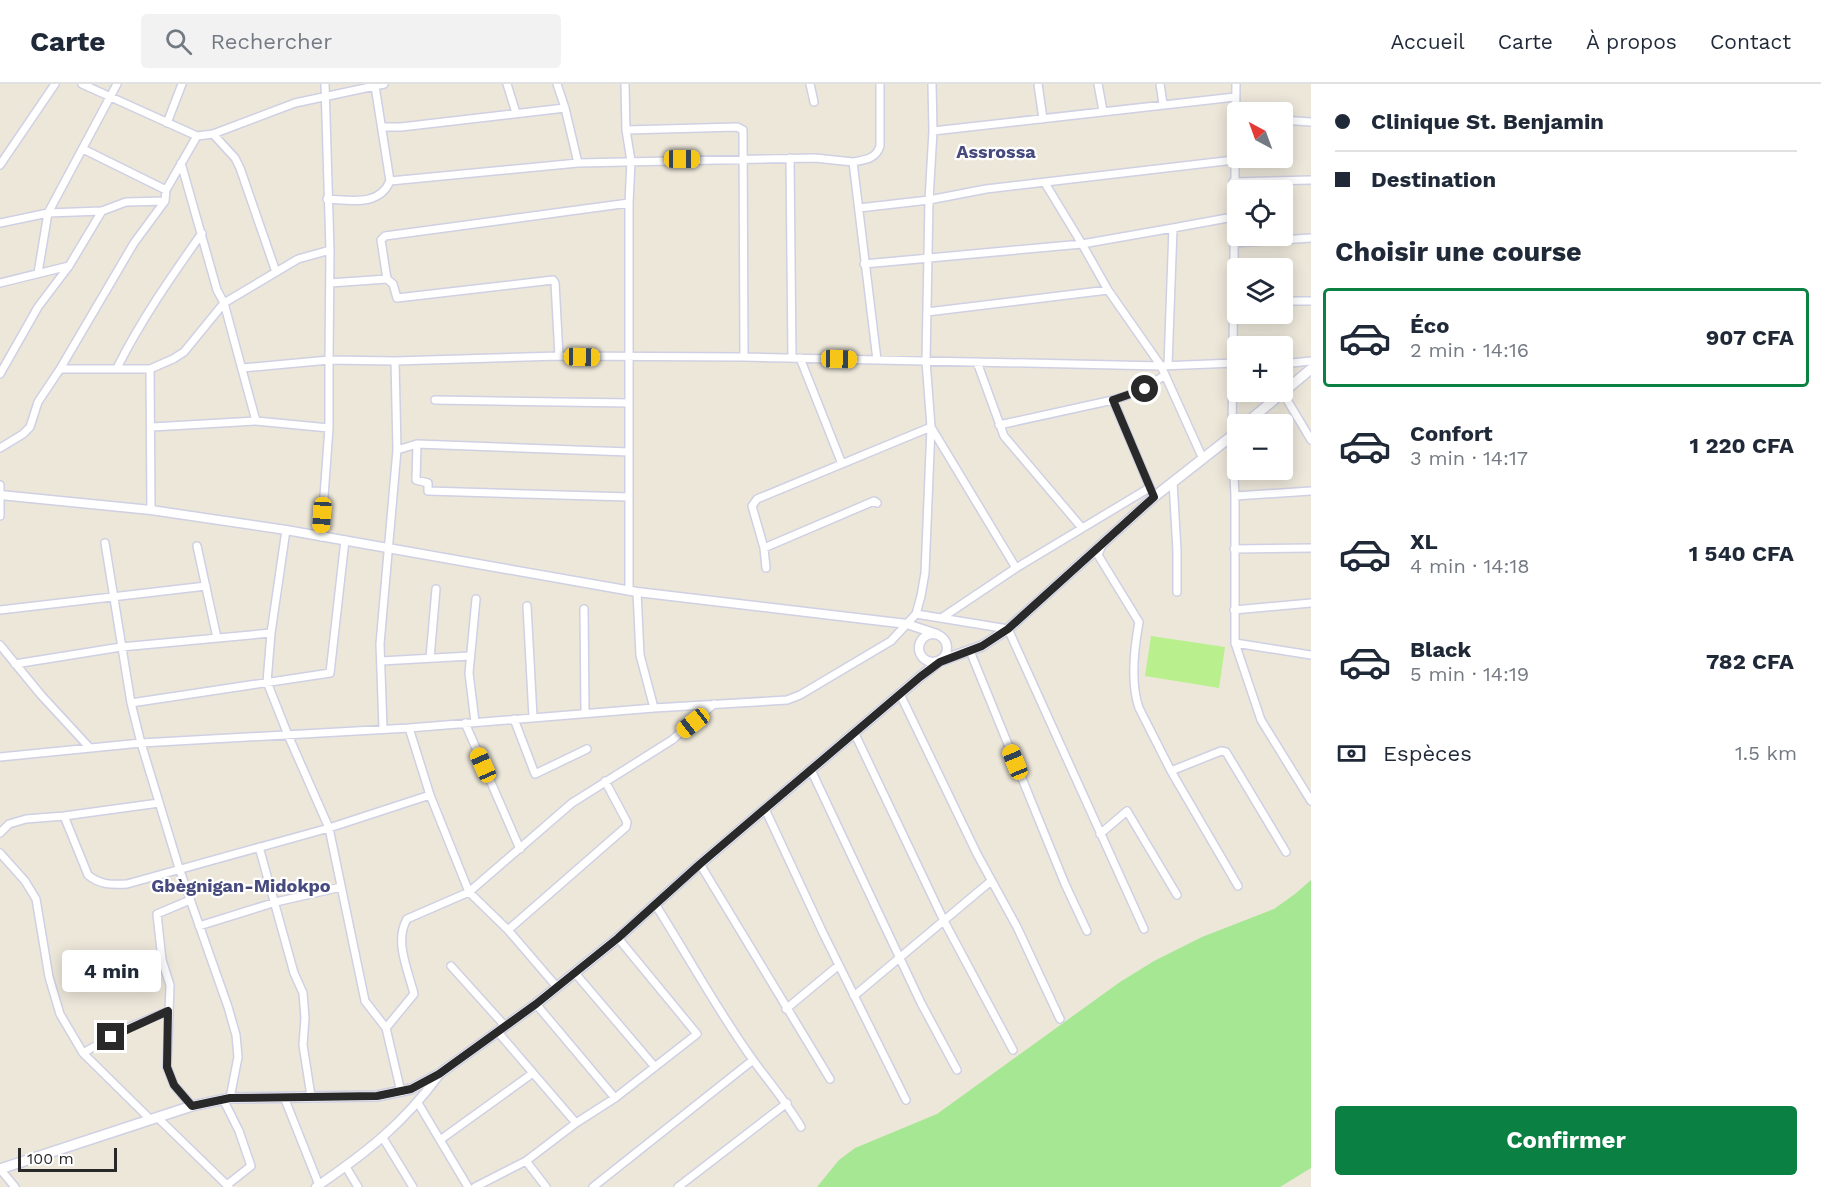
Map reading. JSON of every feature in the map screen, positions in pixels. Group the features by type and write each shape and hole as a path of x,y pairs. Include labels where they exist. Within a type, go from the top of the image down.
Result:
{"main road":[{"path":"1293,384 1311,369"},
{"path":"1257,414 1272,402"},
{"path":"0,1169 192,1106 226,1099 357,1097 401,1092 439,1074 536,1004 618,938 700,864 900,693 940,662 992,641 1008,629 1102,545 1152,493 1173,482 1227,440"}],"street":[{"path":"0,165 55,84"},
{"path":"81,84 197,136 213,134 295,103 384,84"},
{"path":"38,273 48,213 117,84"},
{"path":"167,123 182,84"},
{"path":"321,537 329,428 330,250 325,84"},
{"path":"507,84 516,113"},
{"path":"557,84 578,163"},
{"path":"625,84 626,130 631,161 629,497 633,591 640,655 654,708"},
{"path":"810,84 814,102"},
{"path":"390,181 578,163 790,158 853,162 868,160 878,152 880,146 880,84"},
{"path":"0,757 141,743 409,728 794,698 891,641 916,614 925,573 931,427 926,361 927,259 933,131 932,84"},
{"path":"1038,84 1043,119"},
{"path":"1098,84 1102,111"},
{"path":"1160,84 1163,104"},
{"path":"1235,102 1236,84"},
{"path":"327,199 369,200 381,195 387,189 390,181 375,86"},
{"path":"933,131 1235,97"},
{"path":"382,127 420,125 565,108"},
{"path":"1293,121 1311,122"},
{"path":"626,130 737,126 743,130 745,159 744,357"},
{"path":"213,134 235,158 240,168 276,272"},
{"path":"0,448 30,427 38,402 134,243 165,201 166,190 197,136"},
{"path":"83,149 166,190"},
{"path":"790,158 796,358 842,464"},
{"path":"859,208 929,200 987,189 1227,161"},
{"path":"853,162 877,360"},
{"path":"181,163 216,290 224,303 256,421"},
{"path":"1293,180 1311,180"},
{"path":"1045,183 1108,290 1165,366"},
{"path":"0,223 48,213 102,211 126,202 165,201"},
{"path":"559,356 553,280 398,298 393,284 387,279 381,240 385,236 629,203"},
{"path":"0,374 38,307 69,266 102,211"},
{"path":"864,264 1082,244 1227,218"},
{"path":"1173,228 1165,375 1203,459"},
{"path":"117,368 131,339 156,298 201,233"},
{"path":"1293,239 1311,238"},
{"path":"60,369 150,369 184,352 224,303 298,259 330,250"},
{"path":"0,283 69,266"},
{"path":"330,283 387,279"},
{"path":"927,312 1108,290"},
{"path":"1293,301 1311,301"},
{"path":"242,368 329,360 395,361 559,356 744,357 1165,366 1227,363"},
{"path":"383,728 380,644 398,450 395,361"},
{"path":"1293,363 1311,361"},
{"path":"977,362 999,426 1011,445 1082,528"},
{"path":"150,369 151,510"},
{"path":"999,426 1113,400 1141,391 1165,375"},
{"path":"435,400 630,403"},
{"path":"943,617 1016,568 1082,528 1152,493 1113,400"},
{"path":"1288,402 1311,440"},
{"path":"152,427 256,421 329,428"},
{"path":"766,568 764,548 752,506 753,502 931,427"},
{"path":"931,427 1016,568"},
{"path":"398,450 417,444 630,452"},
{"path":"417,444 416,480 428,483 428,491 629,497"},
{"path":"1235,480 1235,643 1261,720 1311,801"},
{"path":"1173,482 1177,592"},
{"path":"0,485 0,516"},
{"path":"1235,496 1311,491"},
{"path":"1,495 151,510 286,530 633,591 907,624 937,634 943,638 947,645 945,656 940,662 933,663 925,661 920,656 918,648 920,641 926,636 937,634"},
{"path":"764,548 874,501 877,503"},
{"path":"286,530 271,633 267,682 329,828 365,1001 386,1028 401,1092"},
{"path":"131,702 330,673 345,540"},
{"path":"0,853 25,880 36,899 53,993 60,1014 83,1053 228,1186 250,1166 226,1099 238,1057 236,1035 179,868 141,743 121,647 105,543"},
{"path":"1102,545 1098,555 1139,622 1133,662 1136,700 1171,771 1238,886"},
{"path":"197,546 217,638"},
{"path":"1234,549 1311,548"},
{"path":"0,610 206,586"},
{"path":"430,658 436,589"},
{"path":"475,722 470,680 470,656 476,599"},
{"path":"1234,610 1311,603"},
{"path":"526,606 533,717"},
{"path":"584,609 585,713"},
{"path":"916,614 1008,629 1144,929"},
{"path":"15,664 121,647 271,633"},
{"path":"1235,643 1311,655"},
{"path":"0,645 41,695 89,747"},
{"path":"970,651 1065,884 1087,931"},
{"path":"381,661 470,656"},
{"path":"900,693 991,881 1017,927 1060,1019"},
{"path":"386,1028 414,993 402,952 402,928 407,919 469,892 572,803 672,740 714,704"},
{"path":"514,719 535,774 588,749"},
{"path":"465,723 520,849"},
{"path":"409,728 430,795 469,892 508,930 557,987"},
{"path":"854,732 944,921 1013,1050"},
{"path":"1171,771 1221,751 1226,752 1286,852"},
{"path":"811,770 921,1003 957,1070"},
{"path":"508,930 627,827 627,822 605,781"},
{"path":"64,816 83,868 88,875 94,881 115,885 127,884 329,828 430,795"},
{"path":"0,833 17,821 159,804"},
{"path":"765,809 906,1100"},
{"path":"1100,834 1127,811 1178,895"},
{"path":"259,847 294,973 303,993 305,1018 303,1046 311,1096"},
{"path":"700,864 830,1079"},
{"path":"855,996 991,881"},
{"path":"199,926 276,902 341,887"},
{"path":"190,900 157,914 162,960 170,985 167,1067 174,1085 192,1106"},
{"path":"655,904 708,992 753,1060 787,1103 801,1127"},
{"path":"475,1187 526,1161 576,1123 615,1098 697,1034 618,938"},
{"path":"786,1009 839,965"},
{"path":"451,966 533,1073 576,1123"},
{"path":"576,972 655,1067"},
{"path":"536,1004 615,1098"},
{"path":"83,1053 125,1029 168,1011"},
{"path":"593,1187 753,1060"},
{"path":"440,1140 533,1073"},
{"path":"284,1097 318,1186 383,1138 418,1103 439,1074"},
{"path":"418,1103 468,1187"},
{"path":"678,1187 787,1103"},
{"path":"383,1138 413,1187"},
{"path":"526,1161 546,1187"},
{"path":"346,1167 358,1187"},
{"path":"0,1169 15,1187"}],"green space":[{"path":"1151,636 1225,647 1219,688 1145,676"},
{"path":"1311,880 1311,1168 1280,1187 817,1187 839,1160 855,1148 937,1114 1120,982 1154,961 1202,937 1274,909"}],"district":[{"name":"Assrossa","path":"996,152"},
{"name":"Gbègnigan-Midokpo","path":"241,886"}],"route":[{"path":"111,1037 168,1011 167,1067 174,1085 192,1106 230,1098 377,1096 411,1089 439,1074 536,1004 618,938 700,864 920,677 940,662 982,646 1008,629 1154,497 1113,400 1145,389"}]}
